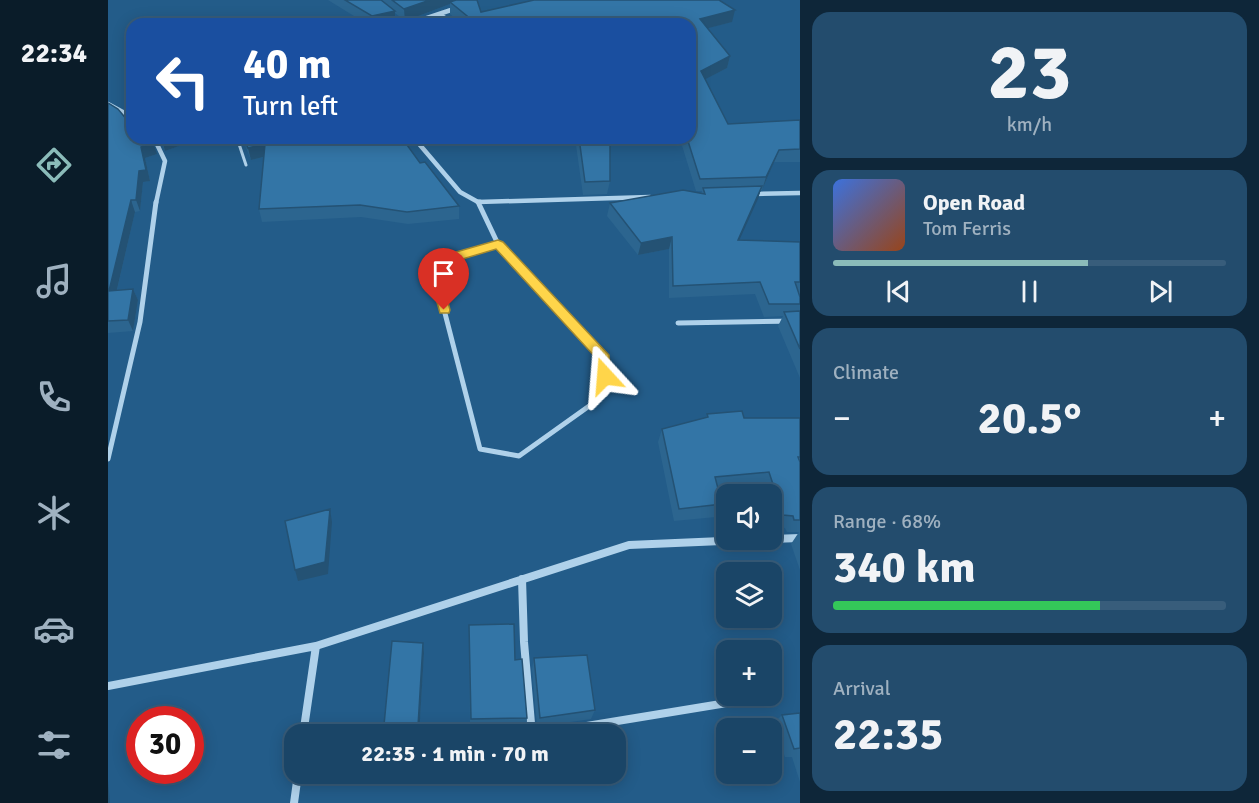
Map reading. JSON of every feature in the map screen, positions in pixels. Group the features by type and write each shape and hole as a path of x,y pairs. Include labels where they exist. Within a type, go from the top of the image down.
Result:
{"street":[{"path":"428,18 459,7"},
{"path":"108,104 126,114"},
{"path":"108,459 140,322 153,217 165,161 157,144"},
{"path":"419,144 460,192 478,202 657,197"},
{"path":"740,194 800,193"},
{"path":"478,202 498,244 604,358 606,394 519,456 480,449 432,263 498,244"},
{"path":"678,323 800,321"},
{"path":"782,539 800,538"},
{"path":"108,686 316,646 629,544 716,541"},
{"path":"522,579 524,642 532,735 716,705"},
{"path":"305,724 316,646"},
{"path":"294,803 297,784"}],"lane":[{"path":"388,12 396,18"},
{"path":"440,14 446,18"},
{"path":"239,144 246,165"}],"building":[{"path":"345,0 381,0 395,11 372,16"},
{"path":"392,0 430,0 404,9"},
{"path":"477,0 481,12 534,0 719,0 735,10 700,19 730,56 701,71 728,124 800,120 800,149 779,150 766,177 700,179 689,144 696,144 696,18 470,18 450,2"},
{"path":"108,103 118,109 126,119 126,144 150,144 141,147 146,170 139,171 136,200 131,200 109,291 133,289 128,320 108,321"},
{"path":"246,144 265,144 248,148"},
{"path":"265,144 406,144 420,163 425,162 459,206 407,212 360,205 259,209"},
{"path":"580,144 610,144 610,181 585,182"},
{"path":"762,186 738,240 800,242 800,282 795,282 800,304 769,304 760,282 673,286 672,237 641,243 610,203 683,190 705,194 703,188"},
{"path":"800,311 800,349 784,312"},
{"path":"742,411 744,418 800,418 800,457 798,457 800,462 800,520 794,520 793,516 783,515 782,484 773,484 769,472 715,477 716,505 679,509 662,429 708,417 707,414"},
{"path":"330,509 325,562 295,570 285,521"},
{"path":"514,624 515,660 522,659 527,718 471,719 469,625"},
{"path":"392,641 423,643 418,724 384,724"},
{"path":"587,655 595,710 540,718 534,658"},
{"path":"800,713 800,748 794,749 782,715"}],"route":[{"path":"444,310 432,263 498,244 604,358 605,376"}]}
